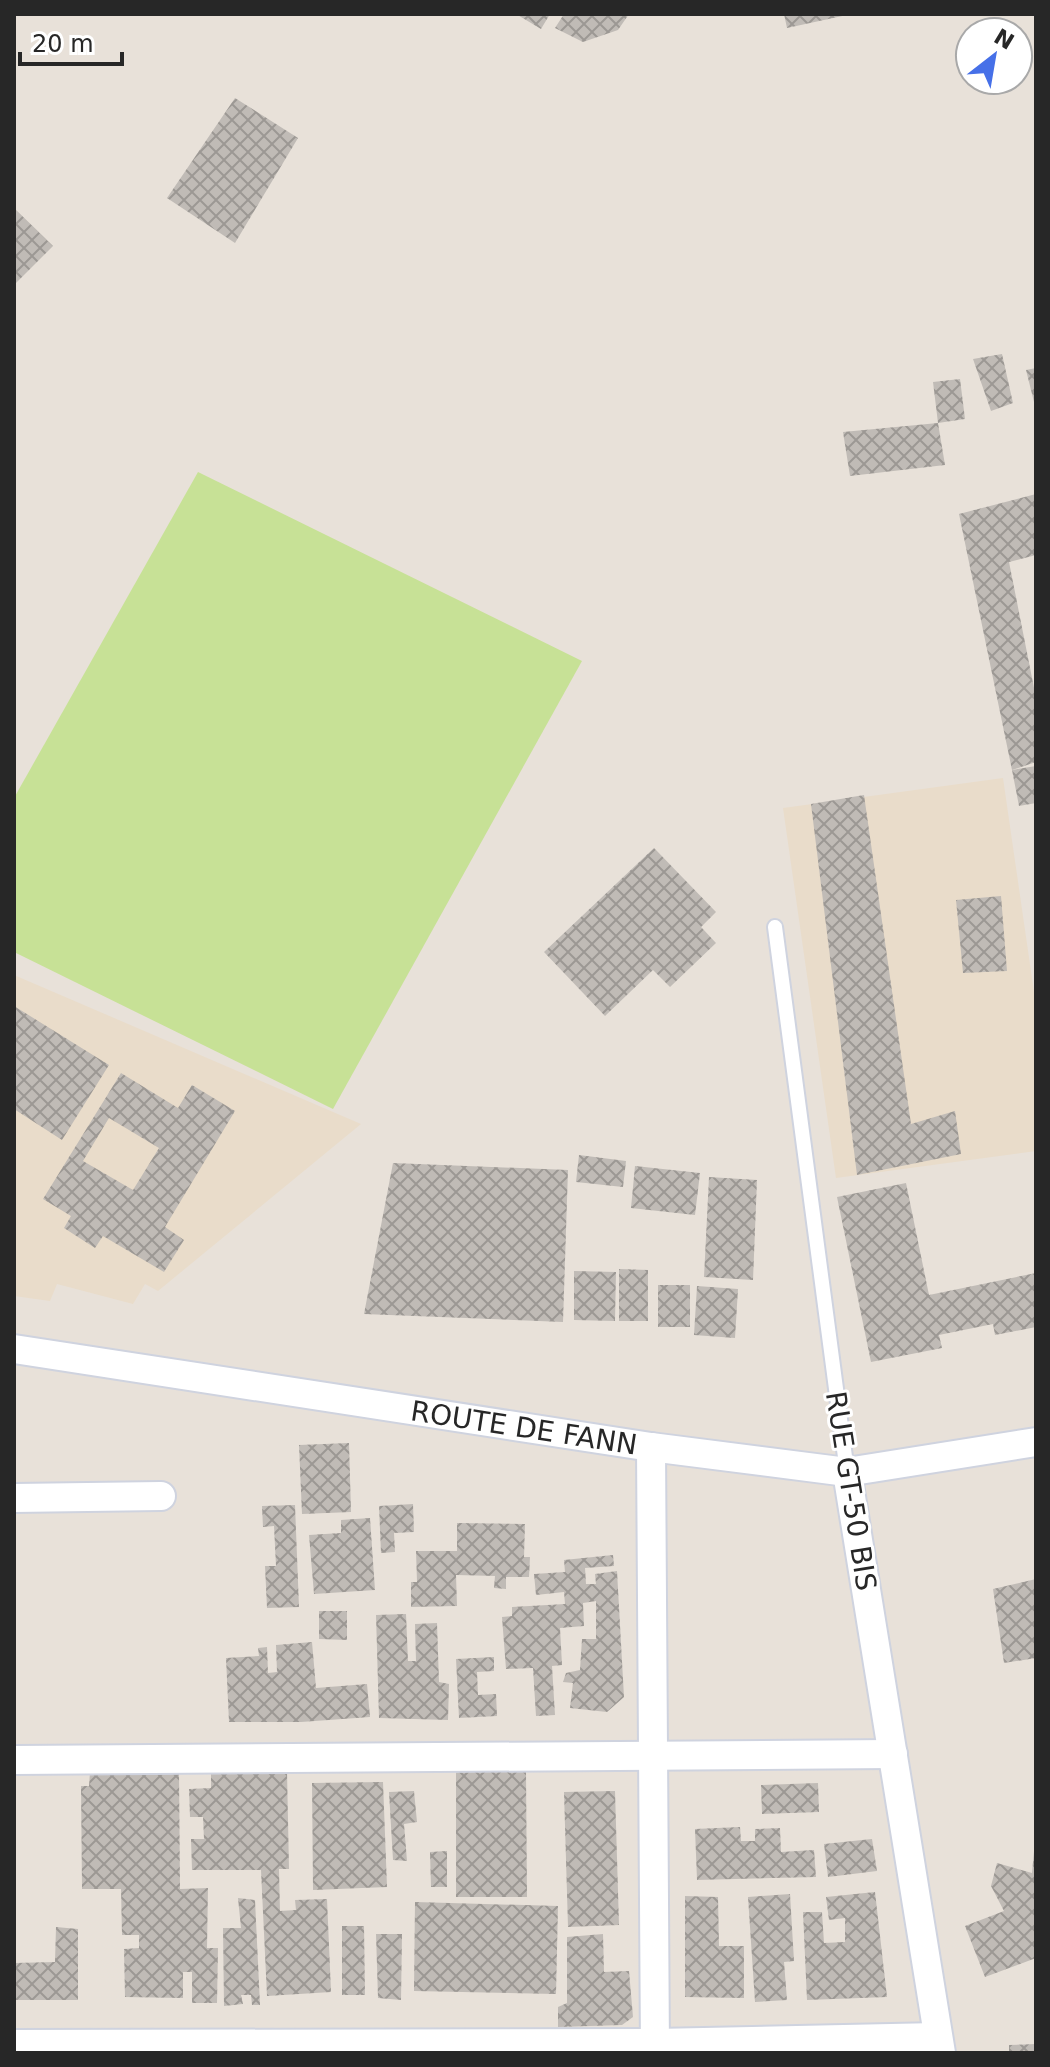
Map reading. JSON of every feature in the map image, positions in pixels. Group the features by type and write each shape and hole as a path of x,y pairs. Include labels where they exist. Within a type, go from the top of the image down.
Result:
{"street":[{"name":"ROUTE DE FANN","path":"14,1349 651,1447 847,1472 1036,1442"},
{"path":"651,1447 655,2048"},
{"name":"RUE GT-50 BIS","path":"847,1472 940,2045"},
{"path":"14,1498 161,1496"},
{"path":"14,1760 893,1754"},
{"path":"14,2044 655,2048 940,2045"}],"lane":[{"name":"RUE GT-50 BIS","path":"775,927 847,1472"}],"shaded area":[{"path":"1003,778 1036,1006 1036,1151 836,1178 783,808"},
{"path":"14,975 361,1124 158,1291 145,1284 133,1304 57,1284 50,1301 14,1296"}],"green space":[{"path":"198,472 582,661 333,1109 14,952 14,798"}],"building":[{"path":"516,14 550,14 541,29"},
{"path":"564,14 629,14 618,30 583,42 555,28"},
{"path":"784,14 847,14 847,15 787,28"},
{"path":"235,98 298,138 235,243 167,198"},
{"path":"14,208 53,246 14,285"},
{"path":"1002,354 1013,403 991,411 973,359"},
{"path":"1036,368 1036,406 1035,406 1026,370"},
{"path":"960,379 965,419 938,423 933,382"},
{"path":"938,423 945,465 850,476 843,432"},
{"path":"1036,494 1036,555 1009,562 1036,698 1036,762 1012,770 959,514"},
{"path":"1036,766 1036,803 1019,806 1012,770"},
{"path":"864,795 911,1124 955,1111 961,1154 857,1175 811,804"},
{"path":"654,848 716,912 701,927 716,943 670,987 653,970 605,1016 544,952"},
{"path":"1001,896 1007,971 963,973 956,900"},
{"path":"14,1006 109,1065 62,1140 14,1109"},
{"path":"121,1073 178,1108 192,1085 235,1111 165,1227 184,1240 164,1272 103,1236 95,1248 64,1228 71,1216 43,1199","holes":["109,1118 159,1148 133,1190 83,1161"]},
{"path":"579,1155 626,1161 623,1187 576,1182"},
{"path":"393,1163 568,1170 563,1322 364,1314"},
{"path":"635,1166 700,1173 695,1215 631,1208"},
{"path":"709,1177 757,1180 753,1280 704,1277"},
{"path":"906,1183 929,1295 1036,1273 1036,1327 995,1335 993,1324 939,1335 942,1348 871,1362 837,1197"},
{"path":"619,1269 648,1270 648,1321 619,1321"},
{"path":"574,1271 616,1272 615,1321 574,1320"},
{"path":"658,1285 690,1285 690,1327 658,1327"},
{"path":"697,1286 738,1289 735,1338 694,1335"},
{"path":"349,1443 351,1512 302,1514 299,1445"},
{"path":"413,1504 414,1532 394,1533 395,1552 381,1553 379,1506"},
{"path":"295,1505 299,1607 267,1608 265,1566 276,1566 274,1526 263,1527 262,1506"},
{"path":"370,1518 375,1590 314,1594 309,1535 341,1533 341,1520"},
{"path":"457,1523 525,1524 524,1557 530,1557 529,1577 506,1577 506,1589 494,1588 495,1576 456,1575 457,1606 411,1607 411,1582 417,1582 416,1551 457,1551"},
{"path":"613,1555 614,1566 585,1568 586,1584 596,1584 595,1574 617,1571 624,1697 607,1712 570,1708 573,1683 563,1682 566,1673 580,1670 582,1639 596,1639 596,1601 583,1603 584,1626 560,1628 562,1665 552,1666 555,1715 536,1716 533,1668 506,1669 502,1617 512,1616 512,1607 565,1604 564,1592 536,1595 534,1574 565,1572 564,1560"},
{"path":"1036,1579 1036,1658 1004,1663 993,1589"},
{"path":"319,1611 347,1611 347,1640 319,1639"},
{"path":"406,1614 408,1661 416,1661 415,1624 437,1623 439,1682 449,1684 448,1720 379,1718 376,1615"},
{"path":"312,1642 316,1688 367,1684 370,1717 301,1722 229,1722 226,1658 259,1656 258,1648 267,1647 268,1673 277,1672 276,1645"},
{"path":"494,1657 494,1671 477,1672 478,1695 496,1694 497,1716 459,1718 456,1659"},
{"path":"287,1771 289,1869 279,1869 280,1911 296,1910 295,1900 327,1899 331,1992 267,1996 261,1870 192,1870 191,1839 204,1839 203,1817 190,1817 189,1789 211,1788 211,1772"},
{"path":"456,1771 526,1772 527,1897 456,1897"},
{"path":"90,1772 179,1772 180,1889 208,1888 207,1948 218,1948 217,2003 192,2003 192,1972 183,1972 183,1998 125,1997 124,1949 139,1948 139,1935 122,1935 121,1889 82,1889 81,1786 89,1786"},
{"path":"383,1782 387,1887 313,1890 312,1783"},
{"path":"818,1783 819,1812 762,1814 761,1785"},
{"path":"414,1791 417,1822 404,1824 407,1861 393,1860 389,1792"},
{"path":"615,1791 619,1925 568,1927 564,1792"},
{"path":"740,1827 741,1841 755,1841 755,1829 780,1828 781,1852 814,1850 816,1877 697,1880 695,1829"},
{"path":"872,1839 877,1871 828,1877 824,1844"},
{"path":"447,1851 447,1887 431,1887 430,1852"},
{"path":"1034,1851 1036,1958 985,1977 965,1926 1004,1911 991,1886 997,1863 1032,1873"},
{"path":"875,1892 887,1997 807,2000 803,1912 822,1912 824,1943 845,1942 845,1918 829,1920 826,1897"},
{"path":"790,1894 794,1961 784,1962 787,2000 755,2002 748,1897"},
{"path":"685,1896 718,1897 719,1946 744,1946 744,1998 685,1997"},
{"path":"238,1898 255,1900 260,2005 252,2005 251,1995 241,1995 243,2004 224,2006 223,1928 241,1928"},
{"path":"415,1902 558,1906 556,1994 414,1991"},
{"path":"342,1926 364,1926 365,1995 342,1995"},
{"path":"56,1927 78,1929 78,2000 14,2000 14,1963 55,1962"},
{"path":"376,1934 402,1934 401,2000 378,1998"},
{"path":"603,1934 604,1972 629,1971 633,2017 622,2025 558,2027 558,2007 567,2003 567,1937"},
{"path":"1036,2044 1036,2053 1009,2053 1009,2045"}]}
